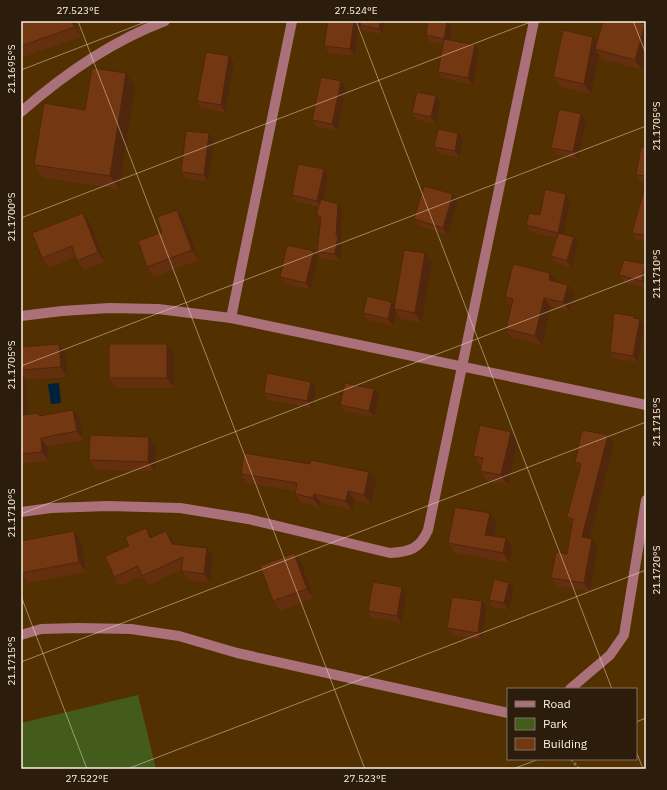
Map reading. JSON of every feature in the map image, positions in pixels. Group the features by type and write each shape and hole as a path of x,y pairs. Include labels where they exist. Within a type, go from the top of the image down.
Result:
{"street":[{"path":"21,112 70,74 114,45 165,21"},
{"path":"231,318 292,21"},
{"path":"21,512 51,508 108,506 180,508 248,519 390,553 403,552 414,548 423,542 428,530 463,366 534,21"},
{"path":"21,316 62,311 109,308 158,309 231,318 646,405"},
{"path":"571,688 610,655 624,635 646,500"},
{"path":"21,635 41,629 78,628 131,629 178,636 237,653 507,713"}],"path":[{"path":"572,760 578,769"}],"green space":[{"path":"138,695 156,769 21,769 21,723"}],"water":[{"path":"59,383 61,403 51,404 48,384"}],"building":[{"path":"21,21 71,21 75,27 21,46"},
{"path":"328,21 354,21 350,49 324,46"},
{"path":"361,21 380,21 379,29 360,25"},
{"path":"428,21 447,22 444,39 426,35"},
{"path":"603,21 633,21 645,24 635,60 595,49"},
{"path":"563,30 593,37 584,84 553,77"},
{"path":"444,39 475,45 468,78 438,72"},
{"path":"206,52 229,56 221,105 197,101"},
{"path":"92,68 126,73 110,176 34,165 44,103 85,110"},
{"path":"321,77 341,81 332,124 312,120"},
{"path":"417,92 436,96 431,117 412,113"},
{"path":"559,109 581,114 573,152 551,148"},
{"path":"438,129 458,133 455,151 434,147"},
{"path":"186,131 209,133 204,175 181,172"},
{"path":"641,147 646,148 646,236 632,233 645,186 643,185 645,176 636,175"},
{"path":"298,164 324,169 317,201 292,195"},
{"path":"424,186 453,194 443,228 414,219"},
{"path":"545,189 566,194 558,233 526,225 529,213 540,215"},
{"path":"321,199 338,204 336,235 338,236 335,254 317,252 321,217 316,215"},
{"path":"177,210 192,250 147,267 138,241 162,232 157,217"},
{"path":"83,213 98,252 77,261 72,246 42,258 32,233"},
{"path":"558,233 574,237 567,261 551,256"},
{"path":"287,245 314,251 306,283 280,277"},
{"path":"404,250 425,253 415,313 394,309"},
{"path":"624,260 645,264 642,281 619,275"},
{"path":"513,264 550,273 549,280 568,285 563,302 544,298 535,336 506,329 513,299 505,297"},
{"path":"367,296 392,302 388,319 363,313"},
{"path":"614,313 634,316 634,318 640,319 633,356 610,352"},
{"path":"59,344 61,367 21,370 21,347"},
{"path":"109,344 167,344 167,378 109,378"},
{"path":"267,373 311,382 307,401 264,393"},
{"path":"345,383 374,389 369,411 340,405"},
{"path":"21,397 22,415 39,413 39,416 73,410 77,431 41,438 42,452 21,454"},
{"path":"480,425 511,432 501,475 480,471 483,458 473,456"},
{"path":"582,430 608,435 582,537 592,539 584,583 551,578 556,552 567,554 573,519 567,517 581,464 575,462"},
{"path":"90,435 149,437 148,462 89,460"},
{"path":"244,453 310,464 311,460 369,472 364,495 348,491 346,501 314,494 313,498 295,494 297,483 241,474"},
{"path":"455,507 490,513 485,535 506,538 503,553 448,543"},
{"path":"146,528 150,538 166,531 172,544 207,548 204,574 181,571 183,557 142,576 138,566 114,577 105,556 129,546 125,537"},
{"path":"74,531 79,562 21,573 21,541"},
{"path":"294,553 307,589 273,601 260,566"},
{"path":"494,579 509,583 504,603 489,600"},
{"path":"373,582 402,587 397,616 368,611"},
{"path":"452,597 482,601 478,633 447,628"}]}
